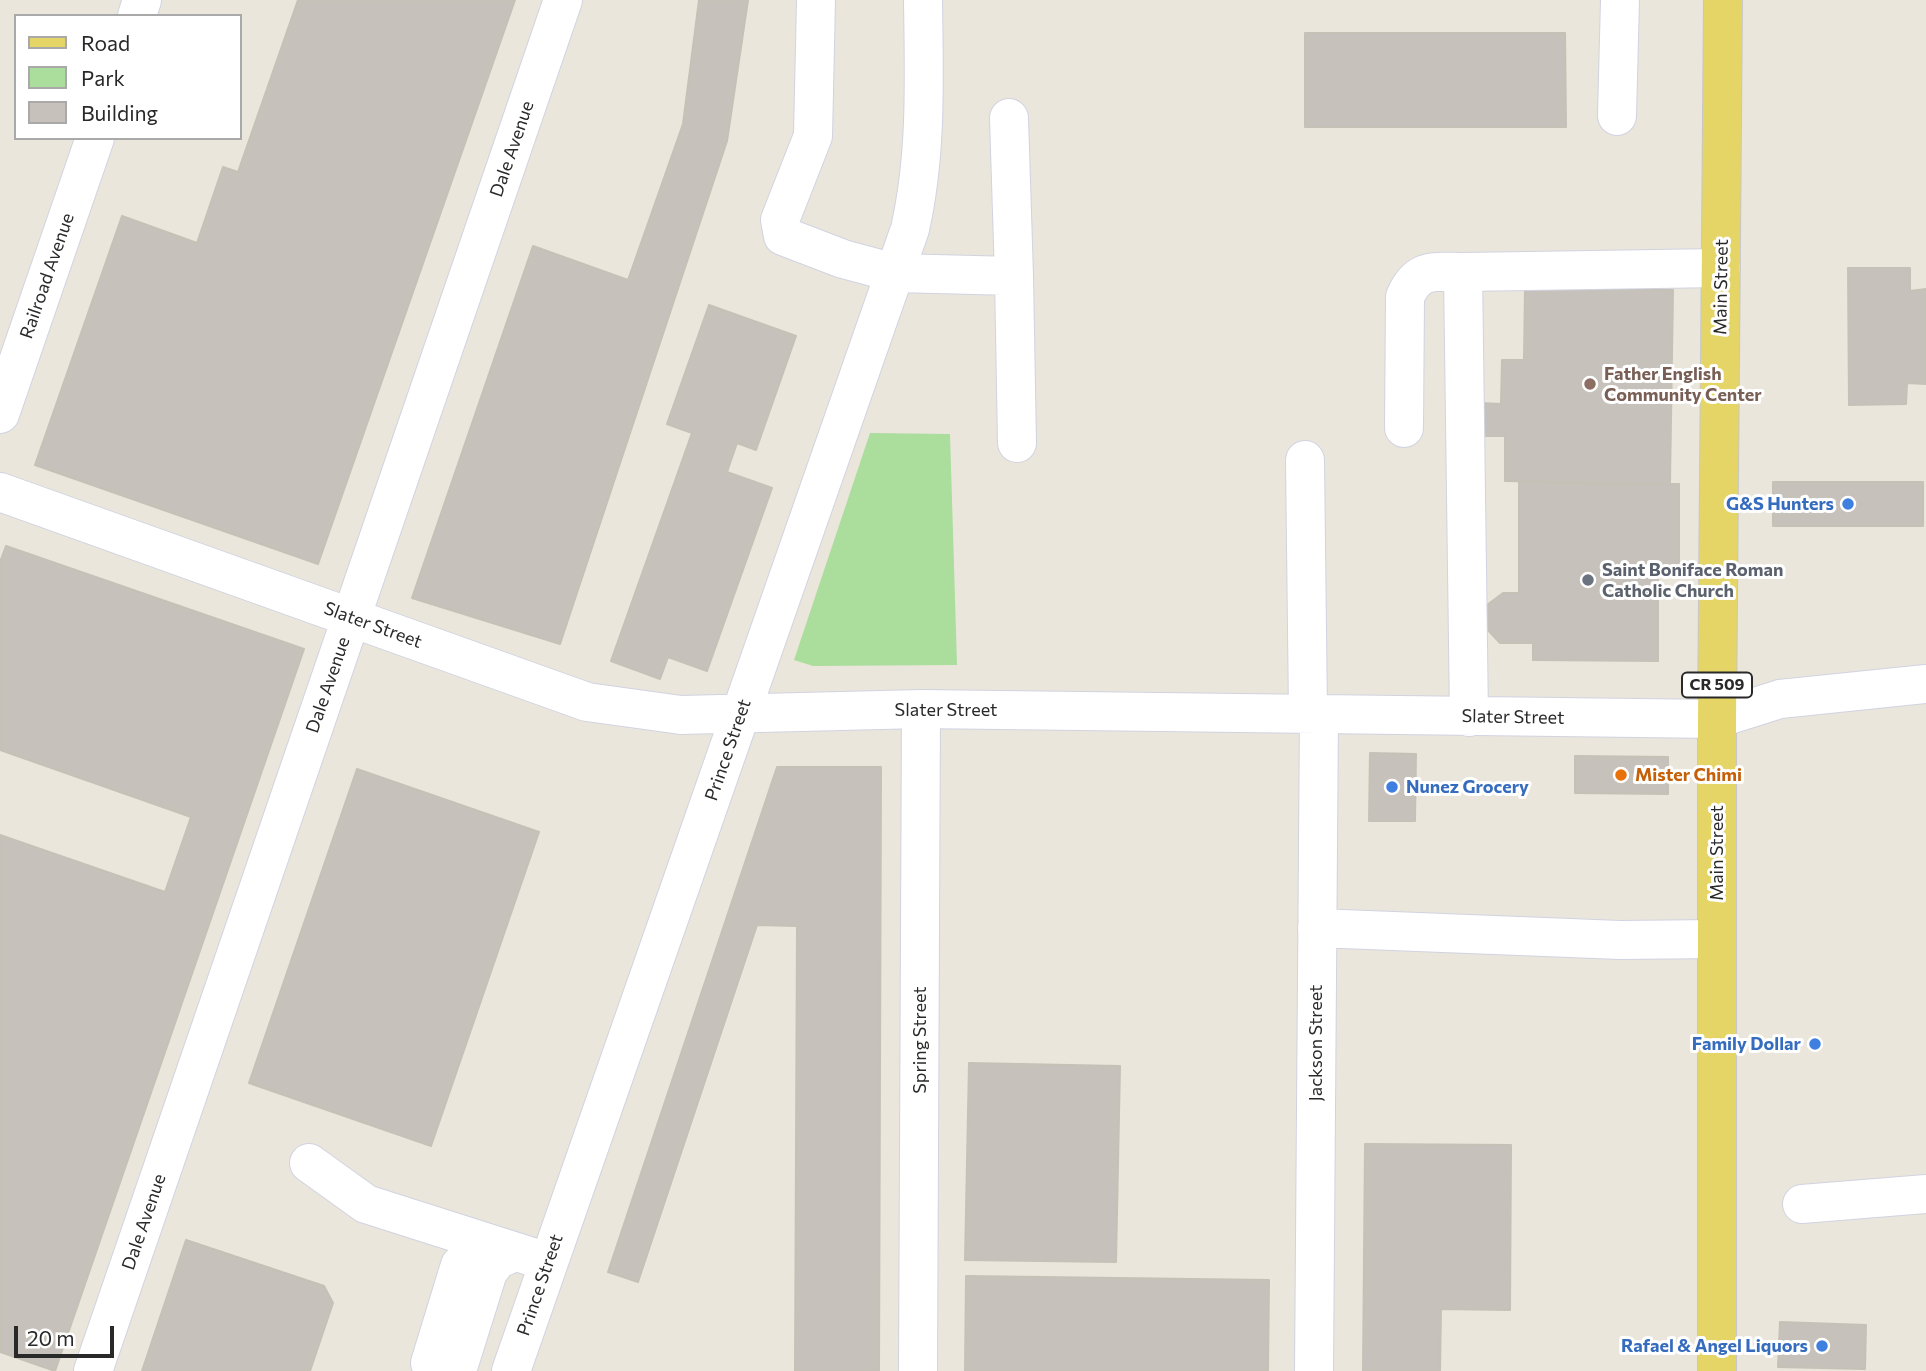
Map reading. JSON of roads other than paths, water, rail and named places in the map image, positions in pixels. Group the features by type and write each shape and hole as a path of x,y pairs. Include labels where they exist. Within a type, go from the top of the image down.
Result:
{"main road":[{"name":"Main Street","path":"1717,1371 1717,719 1723,0"}],"street":[{"name":"Dale Avenue","path":"93,1371 564,0"},
{"path":"816,0 813,136 780,220 783,236 843,259 895,273 1014,275"},
{"name":"Prince Street","path":"511,1371 531,1257 741,714 895,273 917,200 924,125 923,0"},
{"path":"1617,116 1620,0"},
{"path":"1009,118 1017,443"},
{"name":"Railroad Avenue","path":"0,414 94,140"},
{"path":"1404,428 1405,297 1412,281 1427,273 1721,268"},
{"path":"1463,272 1469,717"},
{"name":"Jackson Street","path":"1305,460 1317,928 1314,1371"},
{"name":"Slater Street","path":"0,492 587,702 681,715 921,709 1717,719 1780,699 1926,684"},
{"name":"Spring Street","path":"918,1371 921,709"},
{"path":"1317,928 1631,940 1717,939"},
{"path":"309,1164 366,1204 531,1257"},
{"path":"1802,1204 1926,1194"},
{"path":"443,1367 460,1265 476,1251 531,1257"}],"place":[{"name":"Father English Community Center","path":"1590,384"},
{"name":"G&S Hunters","path":"1848,504"},
{"name":"Saint Boniface Roman Catholic Church","path":"1588,580"},
{"name":"Mister Chimi","path":"1621,775"},
{"name":"Nunez Grocery","path":"1392,787"},
{"name":"Family Dollar","path":"1815,1044"},
{"name":"Rafael & Angel Liquors","path":"1822,1346"}]}
